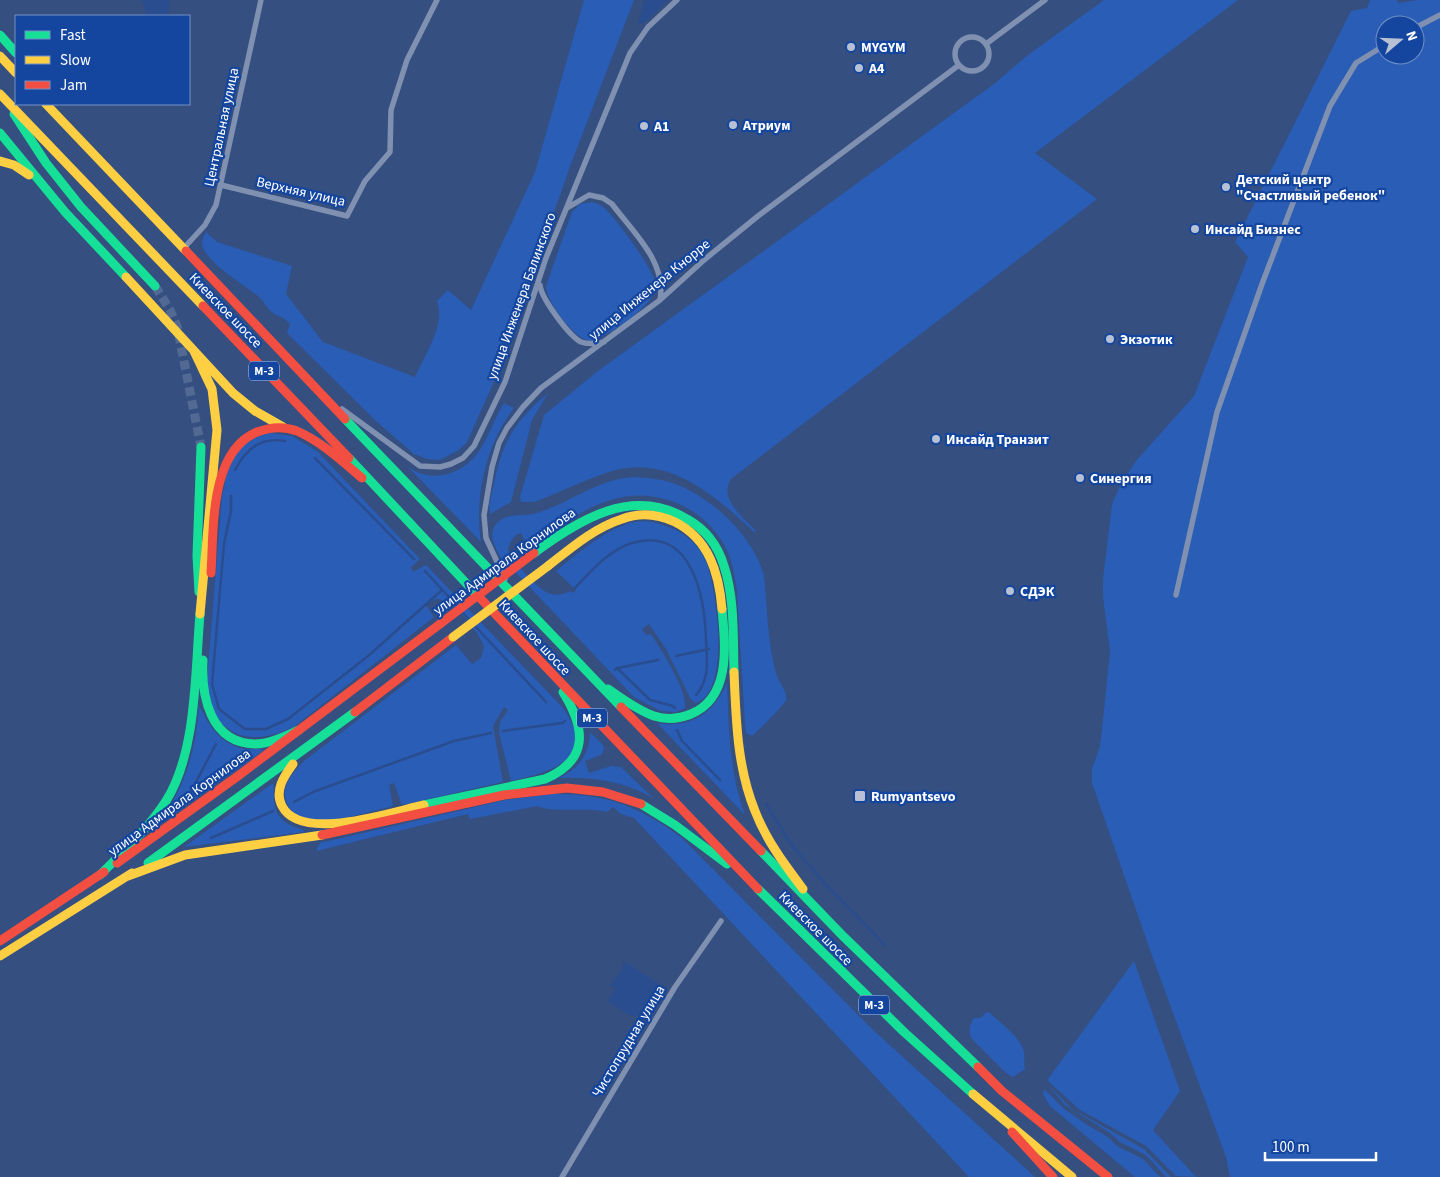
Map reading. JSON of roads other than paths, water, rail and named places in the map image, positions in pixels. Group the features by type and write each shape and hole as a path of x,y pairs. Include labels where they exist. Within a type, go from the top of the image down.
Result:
{"main road":[{"path":"0,35 15,52"},
{"path":"0,56 15,72"},
{"path":"2,96 46,163 155,286"},
{"name":"Киевское шоссе","path":"2,96 550,673 856,988 1000,1119 1072,1177"},
{"name":"Киевское шоссе","path":"47,105 182,250 324,396 516,599 844,937 1002,1091 1108,1177"},
{"path":"53,105 69,128"},
{"path":"0,133 41,185 234,392 254,411 288,429"},
{"path":"0,161 14,165 41,185"},
{"path":"100,875 157,813 173,790 179,775 189,733 215,458 216,404 210,380 194,350"},
{"path":"299,730 263,743 252,744 235,740 222,731 212,720 204,702 202,688 219,489 224,466 233,448 248,435 271,428 288,429 299,432 315,441 380,492"},
{"path":"202,447 202,488 197,549 202,610"},
{"name":"улица Адмирала Корнилова","path":"0,941 100,875 299,730 534,553 586,519 615,507 635,504 653,505 690,520 710,539 720,557 729,591 740,747 746,783 753,808 770,844 844,937"},
{"path":"0,956 128,876 307,749 452,637 548,566 610,524 644,514 666,518 686,528 703,545 713,560 720,592 725,654 722,680 710,701 686,717 659,717 630,704 595,681"},
{"path":"307,749 283,777 279,798 282,808 289,816 299,823 311,826 334,824 548,778 562,772 570,764 578,753 581,738 580,727 571,704 550,673"},
{"path":"128,876 162,862 190,854 306,839 504,795 567,788 604,792 641,804 697,840 754,884"},
{"path":"1000,1119 1053,1177"}],"street":[{"name":"Центральная улица","path":"182,250 211,216 221,185 261,0"},
{"name":"Верхняя улица","path":"221,185 347,216 365,181 390,152 391,110 407,60 437,0"},
{"name":"улица Инженера Балинского","path":"324,396 420,466 440,467 463,458 474,446 505,382 566,208 630,53 648,27 677,0"},
{"path":"986,44 1045,0"},
{"path":"1425,23 1440,15"},
{"path":"976,38 986,44 989,58 983,67 968,70 959,65 956,54 960,43 964,40 976,38"},
{"path":"1176,595 1217,412 1262,284 1339,89 1356,63 1375,51"},
{"name":"улица Инженера Кнорре","path":"516,599 496,563 486,538 484,526 487,491 499,444 516,415 541,388 660,300 704,260 758,216 959,65"},
{"path":"566,208 589,195 603,198 612,204 656,262 661,280 660,300"},
{"path":"540,280 543,296 572,335 586,343 607,341"},
{"name":"Чистопрудная улица","path":"562,1177 674,987 721,921"}],"waterway":[{"path":"235,470 244,456 255,446 268,441 285,441"},
{"path":"315,458 414,559"},
{"path":"231,496 231,511 224,544 212,684 219,709 245,729 266,729 288,719 368,656 442,590"},
{"path":"575,588 608,556 632,543 653,540 669,545 682,555 698,587 703,605 705,624 707,670 704,683 696,695"},
{"path":"425,571 458,607"},
{"path":"461,611 546,702"},
{"path":"676,656 709,649"},
{"path":"618,668 658,660"},
{"path":"615,670 617,668 650,700 675,708"},
{"path":"503,731 565,721"},
{"path":"677,730 682,741 720,780"},
{"path":"294,802 313,792 454,741 491,733"},
{"path":"188,797 216,744"},
{"path":"766,804 790,843 828,887 885,945"},
{"path":"211,838 273,811"}],"tunnel":[{"path":"155,286 170,310 177,326 201,447"}],"place":[{"name":"MYGYM","path":"851,47"},
{"name":"А4","path":"859,68"},
{"name":"Атриум","path":"733,125"},
{"name":"А1","path":"644,126"},
{"name":"Детский центр \"Счастливый ребенок\"","path":"1226,187"},
{"name":"Инсайд Бизнес","path":"1195,229"},
{"name":"Экзотик","path":"1110,339"},
{"name":"Инсайд Транзит","path":"936,439"},
{"name":"Синергия","path":"1080,478"},
{"name":"СДЭК","path":"1010,591"},
{"name":"Rumyantsevo","path":"860,796"}]}
